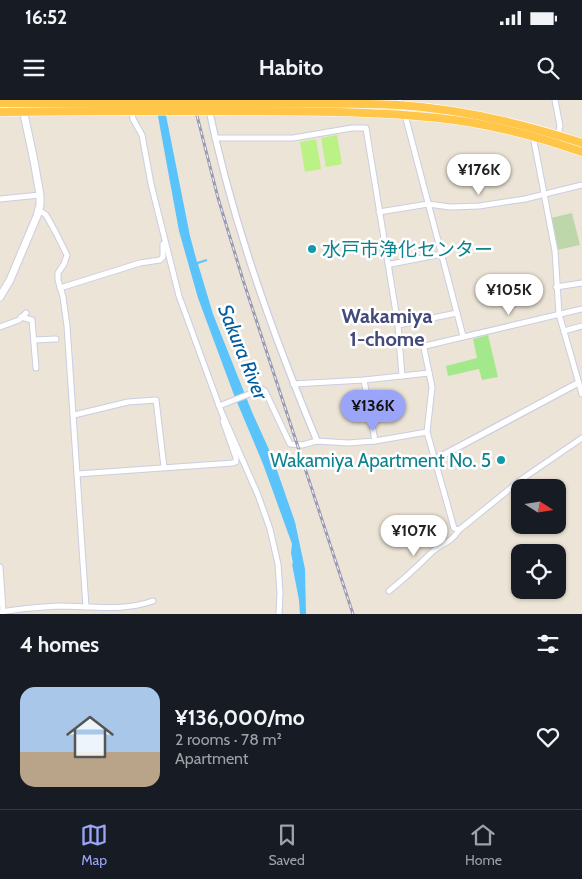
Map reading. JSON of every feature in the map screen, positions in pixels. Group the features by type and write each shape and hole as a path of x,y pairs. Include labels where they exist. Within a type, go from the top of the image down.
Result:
{"highway":[{"path":"0,103 21,101 366,113 439,118 533,136 582,152"},
{"path":"217,108 400,103 476,116 558,136 582,144"},
{"path":"0,112 126,105"}],"main road":[{"path":"0,297 10,280 39,210 40,195 21,101"}],"street":[{"path":"208,100 215,138 243,244 278,346 317,441"},
{"path":"555,100 560,126 558,136"},
{"path":"400,103 463,336"},
{"path":"126,105 142,135 163,236 179,296 270,529 278,564 279,614"},
{"path":"215,138 293,138 352,128 366,128 398,326 402,376"},
{"path":"533,136 555,250 559,314 582,394"},
{"path":"379,212 428,204 463,207 479,206 543,195 582,185"},
{"path":"0,199 40,195"},
{"path":"39,210 46,215 67,255 58,273 58,280 67,326 86,607"},
{"path":"60,288 140,263 160,260 163,257 163,236"},
{"path":"390,264 442,254"},
{"path":"556,287 582,283"},
{"path":"459,530 454,528 427,432 432,387 425,346 582,309"},
{"path":"398,326 457,313"},
{"path":"0,327 10,324 23,315 32,320 36,368"},
{"path":"564,331 582,326"},
{"path":"34,340 56,339"},
{"path":"293,384 364,380 429,373"},
{"path":"434,460 579,379"},
{"path":"364,380 375,441"},
{"path":"221,407 258,391 265,391 290,444 302,445 317,441 348,443 375,441 427,432"},
{"path":"74,415 128,402 156,400 164,468"},
{"path":"77,474 236,462 224,428 221,407"},
{"path":"389,591 420,565 433,551 449,542 459,530 522,479 582,438"},
{"path":"0,567 1,612 43,607 130,608 153,601"},
{"path":"130,608 131,614"}],"green space":[{"path":"337,135 342,164 326,167 321,138"},
{"path":"316,139 321,169 305,172 300,142"},
{"path":"572,213 580,245 557,250 551,218"},
{"path":"488,335 498,377 482,380 479,369 448,376 446,366 477,358 473,339"}],"water":[{"path":"155,100 163,100 190,236 197,262 207,259 207,261 198,264 213,314 252,412 272,456 295,522 305,569 306,614 300,614 292,564 292,544 198,298 179,231"}],"railway":[{"path":"193,100 218,198 243,280 353,614"}],"place":[{"name":"水戸市浄化センター","path":"312,249"},
{"name":"Wakamiya Apartment No. 5","path":"501,460"}],"district":[{"name":"Wakamiya 1-chome","path":"387,328"}],"water label":[{"name":"Sakura River","path":"243,352"}]}
